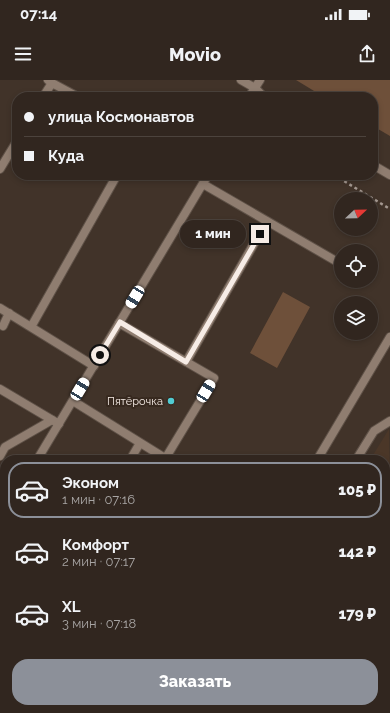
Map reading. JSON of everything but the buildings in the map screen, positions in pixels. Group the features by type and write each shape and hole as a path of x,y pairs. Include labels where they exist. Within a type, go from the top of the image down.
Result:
{"street":[{"path":"242,80 259,92"},
{"path":"253,92 260,80"},
{"path":"46,92 50,81 69,92"},
{"path":"0,169 12,149"},
{"path":"378,168 390,174"},
{"path":"31,326 115,180"},
{"path":"39,455 55,422 73,400 205,180"},
{"path":"202,184 334,260"},
{"path":"186,362 268,222"},
{"path":"0,308 94,366"},
{"path":"3,326 10,314"},
{"path":"120,322 214,378 168,455"},
{"path":"320,455 390,337"},
{"path":"0,389 55,422"},
{"path":"73,400 160,455"},
{"path":"359,455 374,431 390,421"},
{"path":"1,455 5,447 55,422"},
{"path":"133,455 140,443"}],"path":[{"path":"342,180 390,208"}],"shaded area":[{"path":"296,80 390,80 390,136 378,129 378,92 316,92"},
{"path":"283,292 310,307 277,368 250,353"},
{"path":"389,429 389,455 373,455"}],"place":[{"name":"Пятёрочка","path":"171,401"}],"route":[{"path":"100,355 120,322 186,362 260,234"}]}
